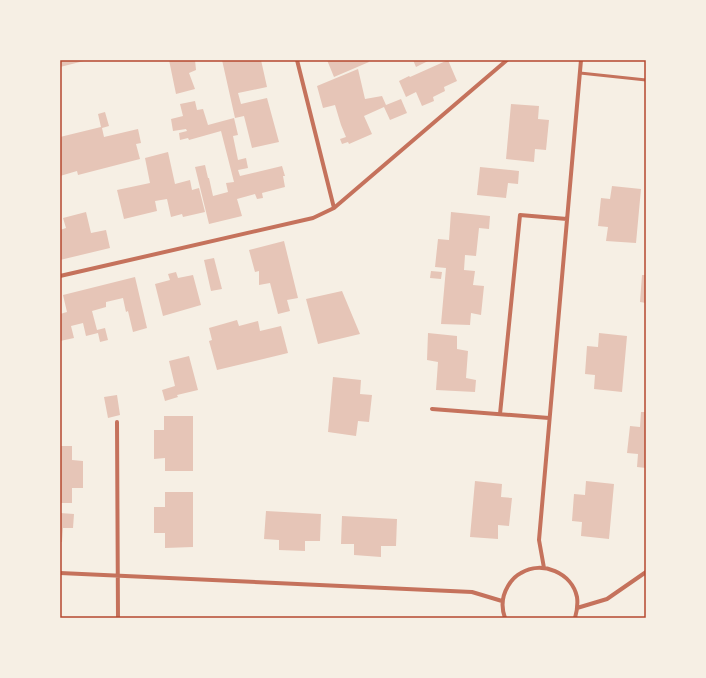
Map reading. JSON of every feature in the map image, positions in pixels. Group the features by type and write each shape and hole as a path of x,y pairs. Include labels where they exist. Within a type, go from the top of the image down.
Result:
{"street":[{"path":"297,60 334,208"},
{"path":"60,276 312,218 334,208 507,60"},
{"path":"544,568 539,540 581,60"},
{"path":"500,414 520,215 567,219"},
{"path":"432,409 549,418"},
{"path":"117,422 118,618"},
{"path":"505,618 502,601 505,590 512,580 521,572 532,568 544,568 555,571 565,577 577,596 575,618"},
{"path":"577,608 607,599 646,572"},
{"path":"60,573 472,592 502,601"}],"lane":[{"path":"580,73 646,80"}],"building":[{"path":"60,60 84,60 84,61 60,67"},
{"path":"169,60 195,60 196,70 189,73 195,89 176,94"},
{"path":"222,60 261,60 267,87 238,93 241,104 267,98 279,142 252,148 244,116 235,118"},
{"path":"327,60 368,60 369,62 334,77"},
{"path":"413,60 430,60 416,67"},
{"path":"448,60 457,81 444,87 445,91 433,97 434,101 422,106 416,92 406,97 399,81"},
{"path":"358,69 365,99 382,96 386,105 401,99 407,113 390,120 384,107 364,116 372,134 349,144 348,142 342,144 340,139 346,137 335,105 323,108 317,86"},
{"path":"195,101 197,110 203,109 208,125 234,118 238,135 233,136 238,160 246,158 248,168 238,170 240,176 282,166 285,176 283,176 285,187 262,193 263,198 257,199 255,194 237,199 242,216 209,224 195,167 205,165 213,196 228,192 226,183 234,182 221,131 189,140 188,138 180,140 179,133 187,131 186,129 173,131 171,119 183,116 180,104"},
{"path":"511,104 539,106 538,119 549,120 546,150 535,149 534,162 506,159"},
{"path":"105,112 109,126 102,128 104,137 138,129 141,143 136,144 140,159 78,175 77,171 60,176 60,137 101,127 98,114"},
{"path":"168,152 175,184 190,180 192,190 199,188 205,212 183,217 182,214 171,217 167,199 155,201 157,211 124,219 117,190 150,183 145,158"},
{"path":"480,167 519,171 518,184 508,183 506,198 477,195"},
{"path":"612,186 641,189 636,243 606,241 608,227 598,226 601,198 610,199"},
{"path":"86,212 91,233 106,230 110,248 60,260 60,230 66,228 63,218"},
{"path":"451,212 490,216 489,229 479,228 476,256 465,255 464,270 475,271 473,285 484,286 481,315 471,313 470,325 441,324 446,268 435,267 438,239 449,240"},
{"path":"284,241 298,298 287,300 290,311 278,314 270,283 259,285 259,271 255,272 249,250"},
{"path":"214,258 222,289 211,291 204,260"},
{"path":"431,271 442,272 441,279 430,278"},
{"path":"176,272 178,278 193,275 201,305 163,316 155,284 170,280 168,274"},
{"path":"642,275 646,275 646,303 640,302"},
{"path":"135,277 147,328 133,332 123,298 106,302 106,307 92,311 97,330 105,328 108,340 100,342 98,333 86,336 83,323 71,326 74,338 60,341 60,314 67,312 63,295"},
{"path":"342,291 360,334 318,344 306,299"},
{"path":"237,320 239,326 258,321 260,331 281,326 288,353 217,370 209,341 212,340 209,328"},
{"path":"428,333 457,336 457,349 468,351 466,378 476,380 475,392 436,390 438,362 427,360"},
{"path":"599,333 627,336 622,392 594,389 595,375 585,374 587,346 598,347"},
{"path":"189,356 198,390 177,395 178,397 165,401 162,390 175,386 169,361"},
{"path":"333,377 361,380 360,394 372,395 369,422 358,421 356,436 328,432"},
{"path":"117,395 120,415 108,418 104,397"},
{"path":"641,412 646,412 646,468 637,467 638,454 627,453 630,426 640,427"},
{"path":"164,416 193,416 193,471 165,471 165,458 154,459 154,430 164,430"},
{"path":"60,446 72,446 72,460 83,461 83,488 72,488 72,503 60,503"},
{"path":"475,481 502,484 501,497 512,498 509,526 498,525 498,539 470,537"},
{"path":"586,481 614,484 609,539 581,536 582,522 572,521 574,494 585,495"},
{"path":"165,492 193,492 193,547 165,548 165,533 154,533 154,507 165,507"},
{"path":"266,511 321,514 320,541 305,541 305,551 279,550 279,540 264,539"},
{"path":"60,513 74,514 73,528 63,528 62,542 60,542"},
{"path":"342,516 397,519 396,546 381,546 381,557 354,555 354,544 341,544"}]}
